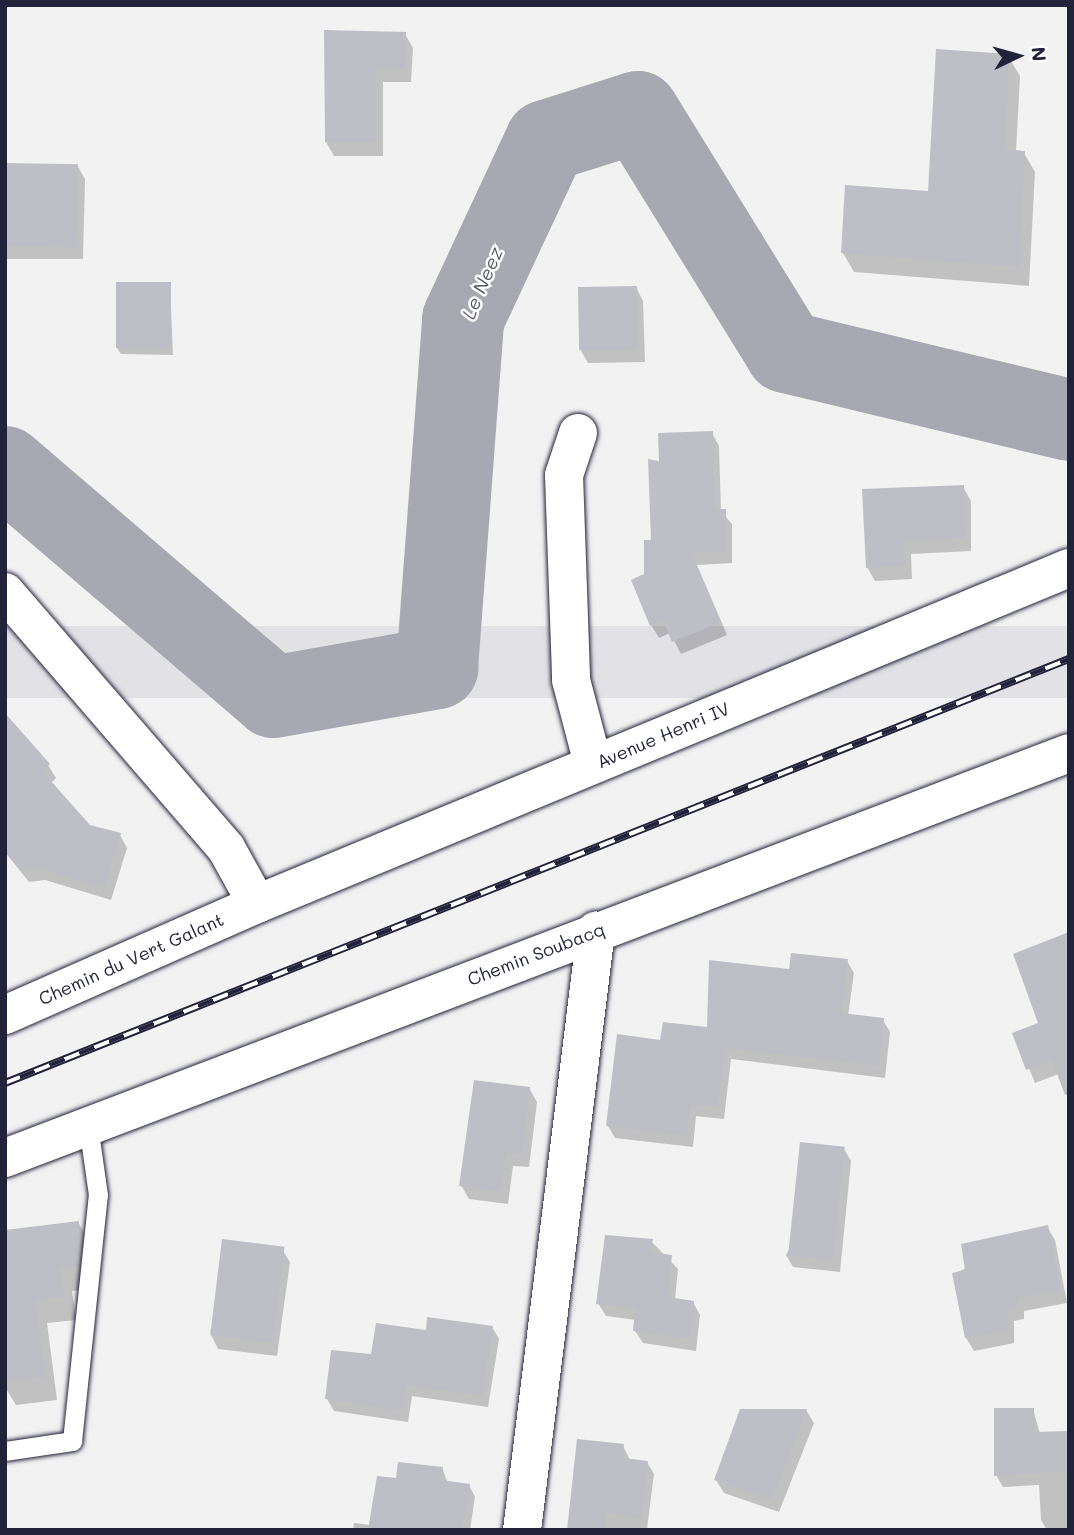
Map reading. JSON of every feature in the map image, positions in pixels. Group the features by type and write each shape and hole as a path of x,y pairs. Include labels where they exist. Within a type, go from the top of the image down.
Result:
{"street":[{"path":"578,433 564,475 571,680 593,764"},
{"name":"Avenue Henri IV","path":"257,904 1069,568"},
{"path":"5,592 226,848 257,904"},
{"name":"Chemin Soubacq","path":"5,1158 1069,753"},
{"name":"Chemin du Vert Galant","path":"5,1015 257,904"},
{"path":"522,1530 596,931"}],"lane":[{"path":"5,1451 72,1441 98,1195 88,1125"}],"shaded area":[{"path":"5,626 1069,626 1069,698 5,698"}],"building":[{"path":"324,30 406,32 405,69 376,69 376,142 325,142"},
{"path":"936,49 1009,54 1005,149 1025,151 1019,267 841,253 845,185 928,191"},
{"path":"5,163 78,164 77,247 5,246"},
{"path":"116,282 171,282 171,348 116,348"},
{"path":"637,286 638,349 579,350 578,287"},
{"path":"713,431 715,509 726,509 726,551 691,553 721,622 672,642 663,620 650,626 631,580 644,574 644,540 651,540 648,459 659,461 658,433"},
{"path":"964,485 965,538 904,541 905,565 866,568 862,489"},
{"path":"5,713 50,764 42,771 90,825 121,833 104,888 37,868 20,869 5,852"},
{"path":"1069,932 1069,1094 1065,1095 1052,1060 1026,1070 1012,1033 1038,1023 1013,954"},
{"path":"791,953 848,959 841,1013 884,1018 879,1066 725,1048 718,1107 690,1105 687,1136 606,1126 617,1034 660,1040 663,1022 707,1027 709,960 789,969"},
{"path":"474,1080 530,1087 522,1154 506,1153 501,1191 459,1186"},
{"path":"800,1142 845,1147 833,1260 788,1255"},
{"path":"79,1221 78,1266 60,1268 64,1297 35,1300 45,1377 5,1382 5,1230"},
{"path":"1048,1225 1061,1290 1017,1298 1018,1306 1007,1308 1008,1330 965,1338 952,1273 965,1270 961,1244"},
{"path":"605,1235 653,1239 650,1252 672,1255 668,1297 694,1301 690,1339 633,1331 635,1309 596,1304"},
{"path":"222,1239 285,1247 273,1343 210,1335"},
{"path":"427,1317 493,1326 482,1396 406,1385 402,1411 325,1399 331,1350 371,1354 376,1323 426,1330"},
{"path":"994,1408 1034,1408 1034,1432 1069,1431 1069,1471 994,1476"},
{"path":"740,1409 807,1409 772,1500 714,1480"},
{"path":"577,1439 624,1444 623,1458 648,1461 641,1518 606,1513 604,1530 567,1530"},
{"path":"398,1462 443,1467 441,1480 470,1484 462,1530 368,1530 377,1476 396,1478"}],"waterway":[{"name":"Le Neez","path":"5,467 273,697 437,668 463,319 546,141 638,112 786,352 1069,420"}],"railway":[{"path":"5,1083 1069,659"}]}
